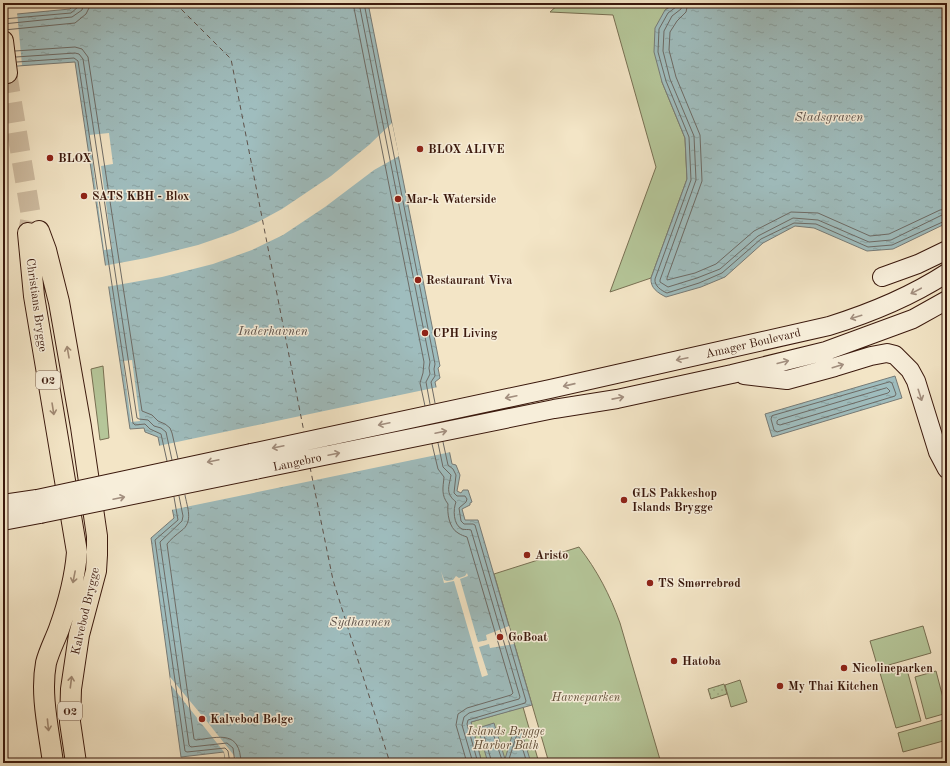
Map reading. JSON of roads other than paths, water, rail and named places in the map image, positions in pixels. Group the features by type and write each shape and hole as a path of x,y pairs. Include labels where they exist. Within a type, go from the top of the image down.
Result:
{"main road":[{"path":"3,41 6,70"},
{"name":"Christians Brygge","path":"64,472 34,296 34,232 43,239 59,302 86,460"},
{"name":"Kalvebod Brygge","path":"76,763 70,722 71,689 79,634 93,584 97,554 97,536 86,460"},
{"name":"Kalvebod Brygge","path":"53,763 44,693 45,672 72,585 77,552 64,472"}],"street":[{"path":"882,277 918,264 947,250"},
{"name":"Amager Boulevard","path":"550,389 822,327 863,315 883,307 914,292 947,273"},
{"name":"Amager Boulevard","path":"554,409 617,399 732,374 826,351 913,319 947,300"},
{"path":"883,307 897,308 906,312 913,319"},
{"path":"732,374 787,380 871,356 887,353 895,355 910,370 916,381 938,452 947,469"},
{"name":"Langebro","path":"38,507 550,389"},
{"name":"Langebro","path":"38,507 554,409"},
{"path":"3,504 38,507"},
{"path":"3,522 38,507"}],"water":[{"name":"Inderhavnen","path":"76,3 368,3 440,366 438,368 440,378 435,382 452,464 456,465 460,475 457,491 461,493 463,490 468,490 472,502 470,505 462,509 465,520 478,520 532,705 471,722 482,763 226,763 224,752 181,757 151,538 174,518 158,437 145,432 144,428 130,429 75,62 3,67 17,14 70,9"},
{"name":"Stadsgraven","path":"676,3 947,3 947,223 893,249 867,251 814,228 795,226 763,243 725,277 701,287 666,297 657,292 652,285 651,278 687,179 685,138 662,82 654,52 655,28 665,10"},
{"path":"895,376 902,398 772,437 765,414"},
{"path":"494,723 505,759 514,729 522,733 531,763 488,763 478,728"}],"tunnel":[{"path":"7,73 31,216 28,233"}],"place":[{"name":"BLOX ALIVE","path":"420,149"},
{"name":"BLOX","path":"50,158"},
{"name":"SATS KBH - Blox","path":"84,196"},
{"name":"Mar-k Waterside","path":"398,199"},
{"name":"Restaurant Viva","path":"418,280"},
{"name":"CPH Living","path":"425,333"},
{"name":"GLS Pakkeshop Islands Brygge","path":"624,500"},
{"name":"Aristo","path":"527,555"},
{"name":"TS Smørrebrød","path":"650,583"},
{"name":"GoBoat","path":"500,637"},
{"name":"Hatoba","path":"674,661"},
{"name":"Nicolineparken","path":"844,668"},
{"name":"My Thai Kitchen","path":"780,686"},
{"name":"Kalvebod Bølge","path":"202,719"}],"water label":[{"name":"Sydhavnen","path":"360,621"}],"park label":[{"name":"Havneparken","path":"586,697"},
{"name":"Islands Brygge Harbor Bath","path":"506,738"}]}
